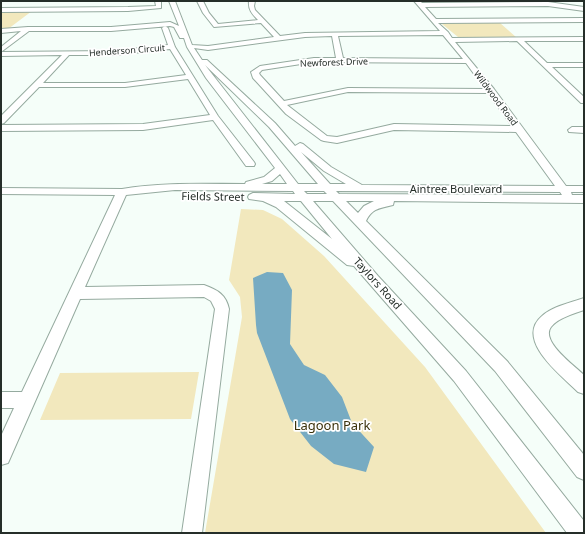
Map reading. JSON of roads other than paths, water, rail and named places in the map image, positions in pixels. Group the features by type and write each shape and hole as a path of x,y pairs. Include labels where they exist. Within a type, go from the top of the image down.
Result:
{"street":[{"name":"Taylors Road","path":"172,1 183,30 209,76 280,169 374,280 460,376 580,533"},
{"path":"200,1 206,13 216,26 261,21"},
{"path":"252,1 251,6 261,21 278,38"},
{"path":"419,3 548,4 584,9"},
{"name":"Wildwood Road","path":"419,3 434,22 452,40 570,198"},
{"path":"1,10 128,9 159,4 172,47"},
{"path":"16,10 23,5"},
{"path":"26,18 39,10"},
{"path":"1,31 28,29 105,29 179,20"},
{"path":"434,22 584,20"},
{"path":"164,21 175,25 180,35 194,49 306,35 446,33"},
{"path":"523,21 528,26"},
{"path":"11,30 20,23"},
{"path":"1,50 28,29"},
{"path":"534,30 546,40"},
{"path":"335,35 340,60"},
{"path":"452,40 584,40"},
{"path":"519,40 584,101"},
{"name":"Henderson Circuit","path":"1,54 114,53 172,47 215,118 223,126 250,164"},
{"name":"Taylors Road","path":"194,49 272,125 327,188 501,366 584,470"},
{"path":"1,121 68,54"},
{"name":"Newforest Drive","path":"468,61 314,60 257,69 255,72 256,76 302,122 324,138 330,140 342,139 394,127 519,129"},
{"path":"546,66 584,65"},
{"path":"36,86 125,85 190,77"},
{"path":"283,104 348,90 491,91"},
{"path":"1,128 143,127 215,118"},
{"path":"272,125 292,138 311,157 342,179 364,188"},
{"path":"572,130 584,130"},
{"path":"210,188 253,183 268,179 280,169"},
{"name":"Aintree Boulevard","path":"327,188 584,189"},
{"name":"Fields Street","path":"1,191 122,192 139,189 327,188"},
{"path":"1,456 122,192"},
{"name":"Fields Street","path":"122,192 138,196 305,197"},
{"path":"261,197 280,204 374,280"},
{"name":"Aintree Boulevard","path":"305,197 584,199"},
{"path":"360,221 363,214 374,205 430,198"},
{"path":"76,293 204,291 218,297 222,309 192,533"},
{"path":"584,304 562,311 542,325 539,332 540,340 547,350 584,386"},
{"path":"1,400 27,400"}],"water":[{"path":"267,272 283,273 292,290 290,344 304,365 325,375 342,397 352,423 374,447 366,472 334,464 311,446 290,419 257,333 253,278"}],"park label":[{"name":"Lagoon Park","path":"332,425"}]}
